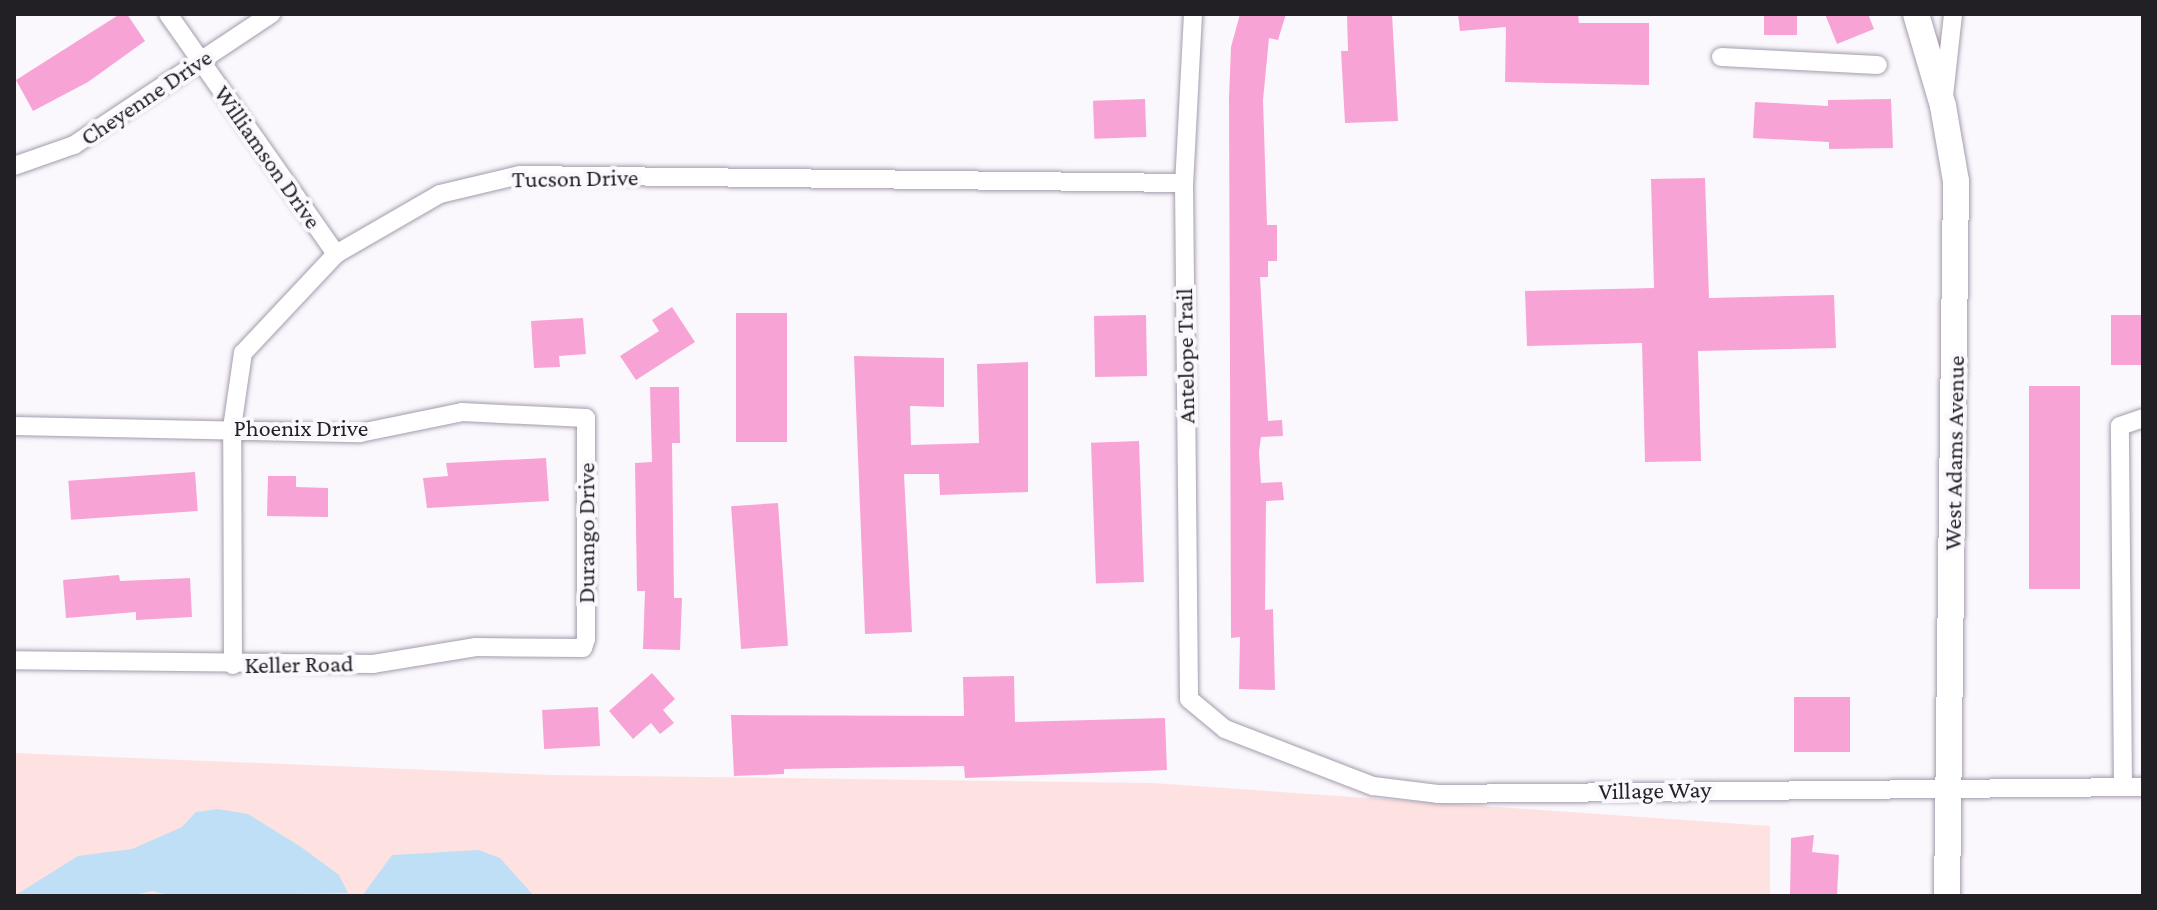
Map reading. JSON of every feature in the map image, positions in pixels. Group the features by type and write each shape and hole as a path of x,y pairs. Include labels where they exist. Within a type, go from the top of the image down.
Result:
{"main road":[{"name":"West Adams Avenue","path":"1916,14 1943,106 1956,181 1947,896"}],"street":[{"name":"Williamson Drive","path":"168,14 336,254"},
{"name":"Cheyenne Drive","path":"14,166 74,145 271,14"},
{"name":"Antelope Trail","path":"1189,699 1184,183 1193,14"},
{"path":"1943,106 1953,14"},
{"path":"1721,57 1878,65"},
{"name":"Tucson Drive","path":"233,665 232,428 243,353 336,254 440,194 520,175 1184,183"},
{"name":"Phoenix Drive","path":"14,426 232,428 360,433 462,412 586,418"},
{"name":"Durango Drive","path":"583,648 586,418"},
{"path":"2123,787 2120,426 2143,418"},
{"name":"Keller Road","path":"14,660 233,665 373,664 476,647 583,648"},
{"name":"Village Way","path":"1189,699 1225,729 1386,788 1438,794 1948,786 2143,787"}],"shaded area":[{"path":"14,753 552,775 1153,783 1770,826 1770,896 14,896"}],"water":[{"path":"218,809 248,814 301,847 339,875 348,893 173,896 152,891 129,896 14,896 78,856 132,849 182,827 196,812"},
{"path":"478,850 500,858 534,896 362,896 392,855"}],"building":[{"path":"120,14 127,14 145,41 88,82 33,111 16,80"},
{"path":"1240,14 1286,14 1278,40 1269,38 1263,100 1267,225 1277,225 1277,261 1268,261 1268,277 1260,277 1268,421 1282,420 1283,436 1261,437 1259,452 1261,483 1282,482 1284,500 1266,501 1265,610 1273,609 1275,690 1239,689 1240,637 1231,638 1229,98 1231,47"},
{"path":"1347,14 1392,14 1398,121 1345,123 1341,51 1348,51"},
{"path":"1458,14 1578,14 1579,23 1649,23 1649,85 1505,82 1506,27 1460,31"},
{"path":"1764,14 1797,14 1797,35 1764,35"},
{"path":"1825,14 1868,14 1874,29 1837,44"},
{"path":"1145,99 1146,137 1094,139 1093,101"},
{"path":"1891,99 1893,148 1829,149 1829,142 1753,138 1755,102 1828,106 1828,100"},
{"path":"1705,178 1709,298 1834,295 1836,348 1698,351 1701,461 1645,462 1642,343 1527,346 1525,291 1654,288 1651,179"},
{"path":"672,307 695,342 636,380 620,356 659,331 652,320"},
{"path":"736,313 787,313 787,442 736,442"},
{"path":"1146,315 1147,376 1095,377 1094,316"},
{"path":"2111,315 2143,315 2143,365 2111,365"},
{"path":"583,318 586,354 559,356 560,367 534,368 531,321"},
{"path":"854,356 944,358 944,407 910,406 911,445 979,443 977,364 1028,362 1028,492 940,495 939,474 904,474 912,632 865,634"},
{"path":"2029,386 2080,386 2080,589 2029,589"},
{"path":"650,387 679,387 680,443 672,443 674,598 682,598 680,650 643,649 645,591 637,591 635,463 652,462"},
{"path":"1139,441 1144,582 1096,584 1091,443"},
{"path":"546,458 549,501 427,508 423,478 448,476 446,463"},
{"path":"195,472 198,511 71,520 68,481"},
{"path":"268,476 296,476 296,487 328,488 328,517 267,516"},
{"path":"778,503 788,646 741,649 731,506"},
{"path":"119,575 120,581 190,578 192,617 136,620 136,612 66,618 63,580"},
{"path":"652,673 675,699 663,710 674,723 660,734 651,723 633,739 609,711"},
{"path":"1014,676 1015,722 1165,718 1167,770 965,778 964,766 784,769 784,774 734,776 731,715 964,716 963,677"},
{"path":"1794,697 1850,697 1850,752 1794,752"},
{"path":"598,707 600,746 544,749 542,710"},
{"path":"1814,835 1812,852 1839,855 1837,896 1790,896 1791,838"}]}
